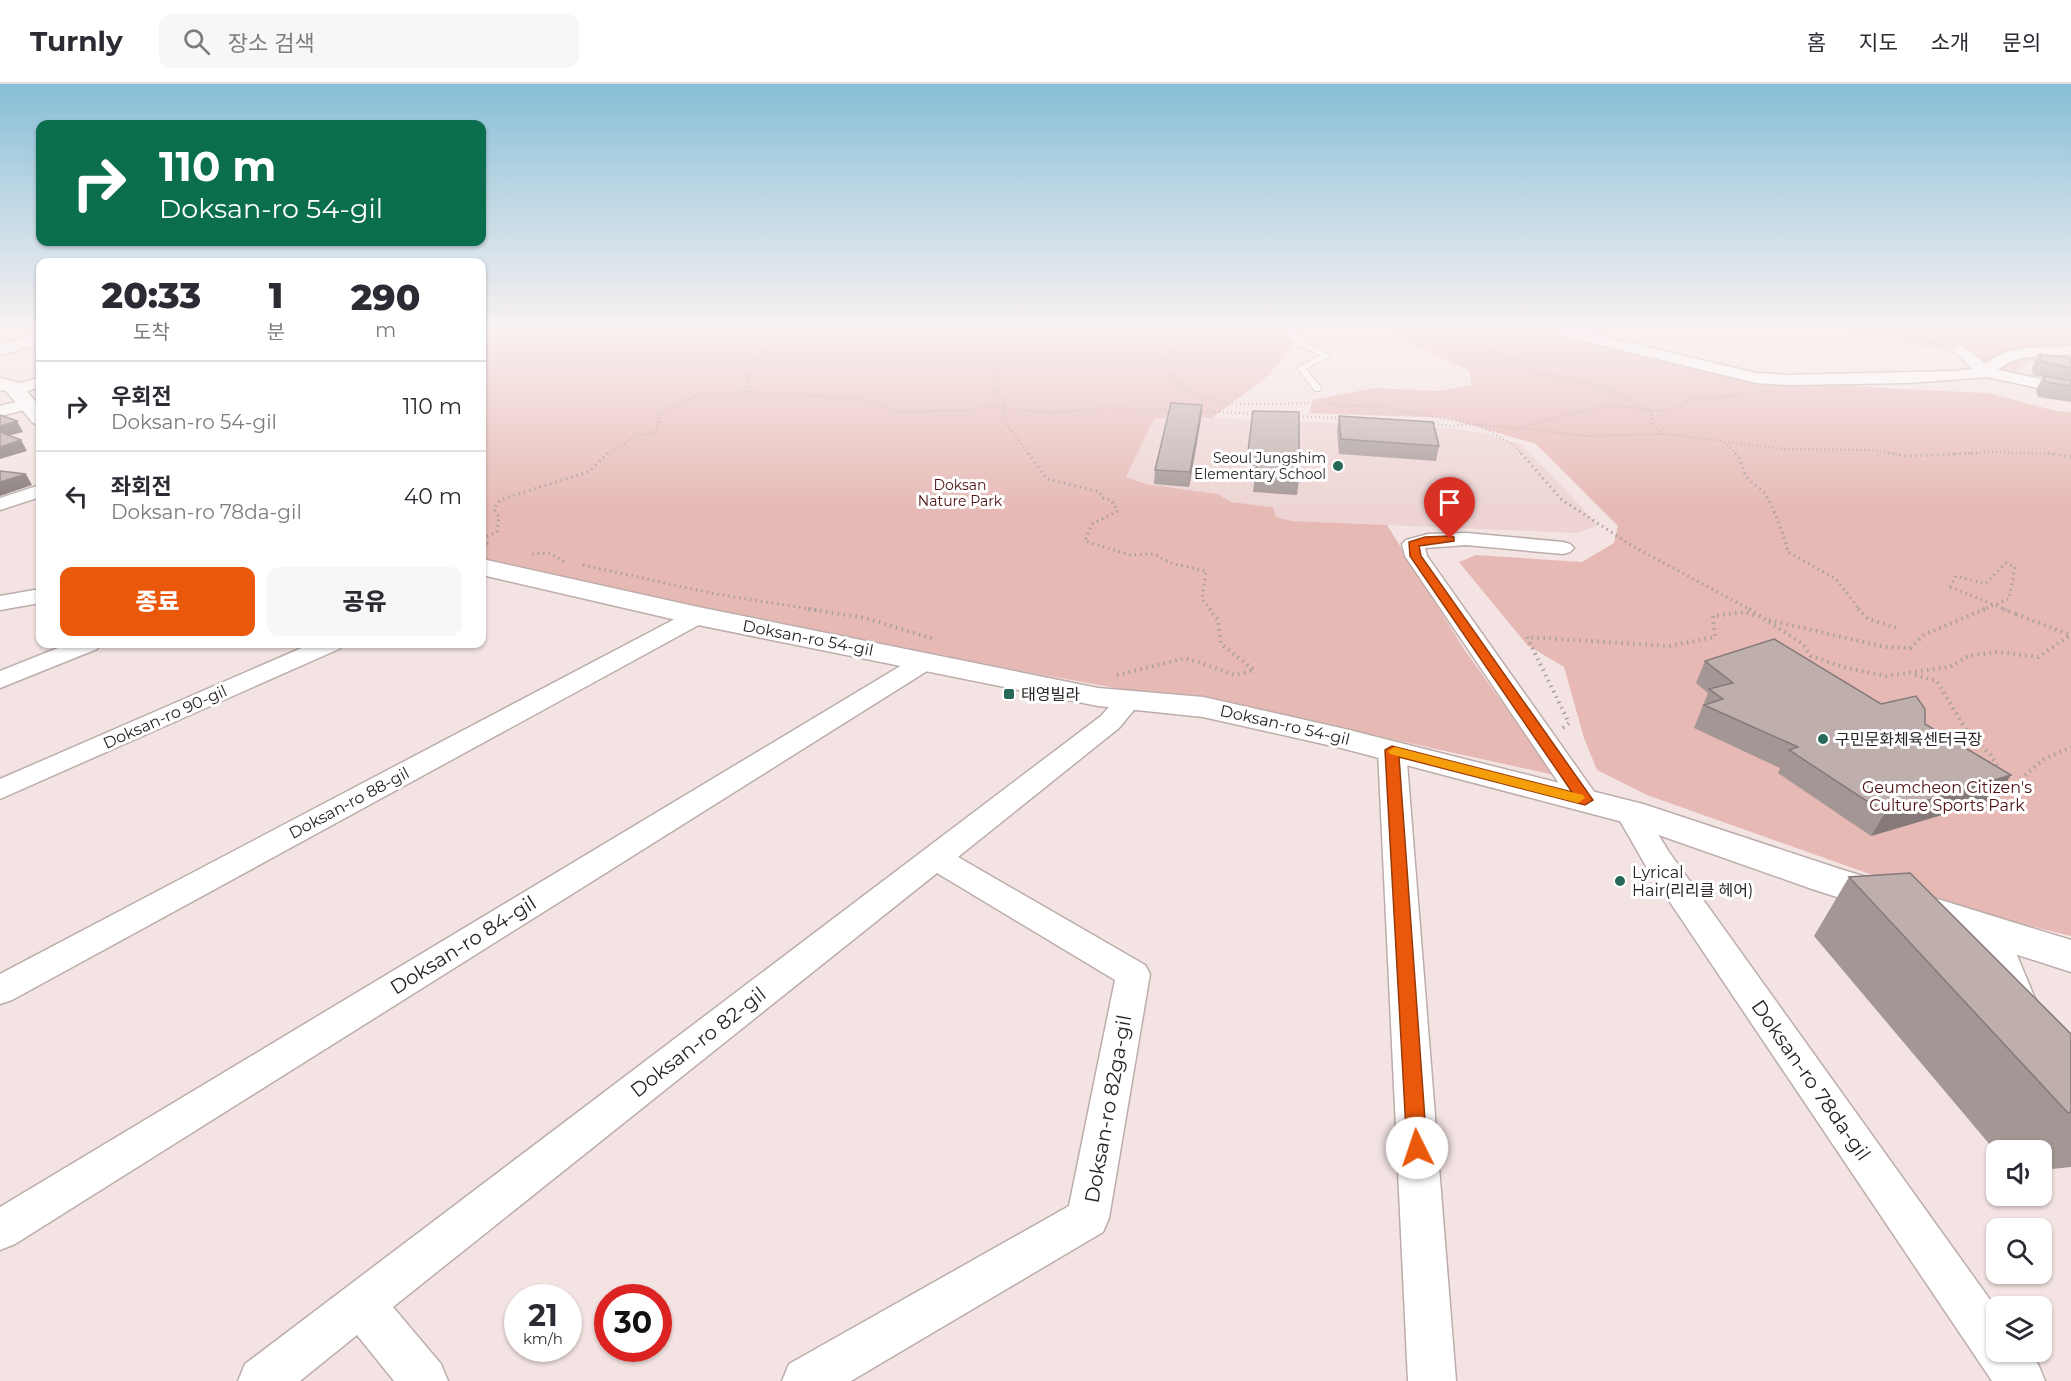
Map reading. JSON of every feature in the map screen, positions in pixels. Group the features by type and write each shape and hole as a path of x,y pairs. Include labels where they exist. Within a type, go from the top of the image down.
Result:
{"street":[{"path":"0,411 21,399"},
{"path":"0,504 35,498"},
{"path":"1563,548 1450,539 1425,540 1413,544 1416,556 1585,800"},
{"name":"Doksan-ro 54-gil","path":"489,566 698,616 933,651 1098,696 1118,686 1392,750 1630,812 1826,879 2071,956"},
{"path":"0,603 36,597"},
{"name":"Doksan-ro 88-gil","path":"0,990 698,616"},
{"path":"0,680 78,648"},
{"name":"Doksan-ro 90-gil","path":"0,790 321,648"},
{"name":"Doksan-ro 84-gil","path":"0,1230 933,651"},
{"name":"Doksan-ro 82-gil","path":"262,1381 1110,722 1118,686"},
{"path":"1392,750 1432,1381"},
{"name":"Doksan-ro 78da-gil","path":"1630,812 1658,861 1986,1332"},
{"name":"Doksan-ro 82ga-gil","path":"806,1381 1088,1218 1133,974 936,858"},
{"path":"1990,932 2020,1007 2035,1023"},
{"path":"362,1304 424,1381"},
{"path":"2007,1362 2021,1381"}],"path":[{"path":"996,391 1005,408 1002,418 1047,479 1100,492 1102,498 1111,500 1118,511 1092,524 1085,541 1130,555 1154,554 1170,563 1206,571 1202,599 1218,620 1221,644 1254,670 1235,675 1186,658 1117,675 1118,686"},
{"path":"1189,391 1194,395 1227,401 1312,403"},
{"path":"1610,391 1652,413 1652,425 1665,434"},
{"path":"486,538 497,532 499,517 494,509 500,500 590,471 612,449 639,435 655,433 661,413 697,395 746,392 854,398 875,403 896,412 970,410 988,406 1050,413 1105,408 1184,410"},
{"path":"1519,428 1604,407 1670,410 1681,407 1688,399 1745,395"},
{"path":"1323,404 1373,406 1476,424 1588,436 1665,434 1782,449 1872,450 1908,456 2045,452 2071,457"},
{"path":"1195,411 1264,414"},
{"path":"1288,415 1345,418"},
{"path":"1367,418 1400,419 1450,426 1476,424 1515,446 1562,500 1634,547 1764,618 1803,644 1811,656 1846,668 1887,676 1950,667 1968,656 1998,652 2038,657 2071,635 2016,614 1950,587 1956,576 1985,584 2006,563 2015,567 2009,600 1925,633 1910,648 1885,647 1764,618 1744,612 1713,616 1715,637 1669,646 1527,636 1569,723 1547,744"},
{"path":"1723,442 1744,465 1745,474 1767,496 1787,540 1788,552 1836,579 1851,601 1868,619 1897,628"},
{"path":"530,555 550,553 564,562 606,569 715,594 865,618 933,651"},
{"path":"1913,674 1937,681 1969,735 1991,755 2009,789 2038,761 2071,747"}],"shaded area":[{"name":"Seoul Jungshim Elementary School","path":"1170,416 1451,428 1486,434 1523,445 1598,525 1576,533 1292,521 1276,517 1273,507 1231,502 1218,494 1146,484 1126,477 1154,419"}],"green space":[{"name":"Doksan Nature Park","path":"486,391 1248,391 1212,418 1170,416 1154,419 1126,477 1146,484 1218,494 1231,502 1273,507 1276,517 1292,521 1387,525 1464,649 1554,775 1219,701 1132,691 786,628 486,560"},
{"name":"Geumcheon Citizen's Culture Sports Park","path":"1361,391 1934,391 1988,393 2056,411 2071,412 2071,936 1985,915 1647,795 1597,770 1584,738 1564,667 1527,645 1459,562 1476,555 1582,562 1614,543 1618,526 1536,444 1447,418 1309,413 1313,400"}],"building":[{"path":"1171,403 1202,405 1190,472 1155,470"},
{"path":"1253,411 1299,412 1299,480 1255,477 1258,452 1248,451"},
{"path":"0,415 17,421 0,426"},
{"path":"1339,416 1433,422 1439,446 1341,439"},
{"path":"0,432 21,440 0,447"},
{"path":"0,471 26,474 0,482"},
{"path":"1774,639 1881,704 1916,696 1925,709 1925,724 2011,775 1885,813 1789,750 1798,747 1704,705 1723,699 1709,689 1733,683 1705,661"},
{"path":"1910,873 2071,1034 2071,1112 2068,1113 1849,877"}],"slow traffic":[{"path":"1395,751 1578,798"}],"place":[{"name":"Seoul Jungshim Elementary School","path":"1338,466"},
{"name":"태영빌라","path":"1009,694"},
{"name":"구민문화체육센터극장","path":"1823,739"},
{"name":"Lyrical Hair(리리클 헤어)","path":"1620,881"}],"route":[{"path":"1417,1148 1392,750 1585,800 1416,556 1413,544 1425,540 1450,539"}]}
